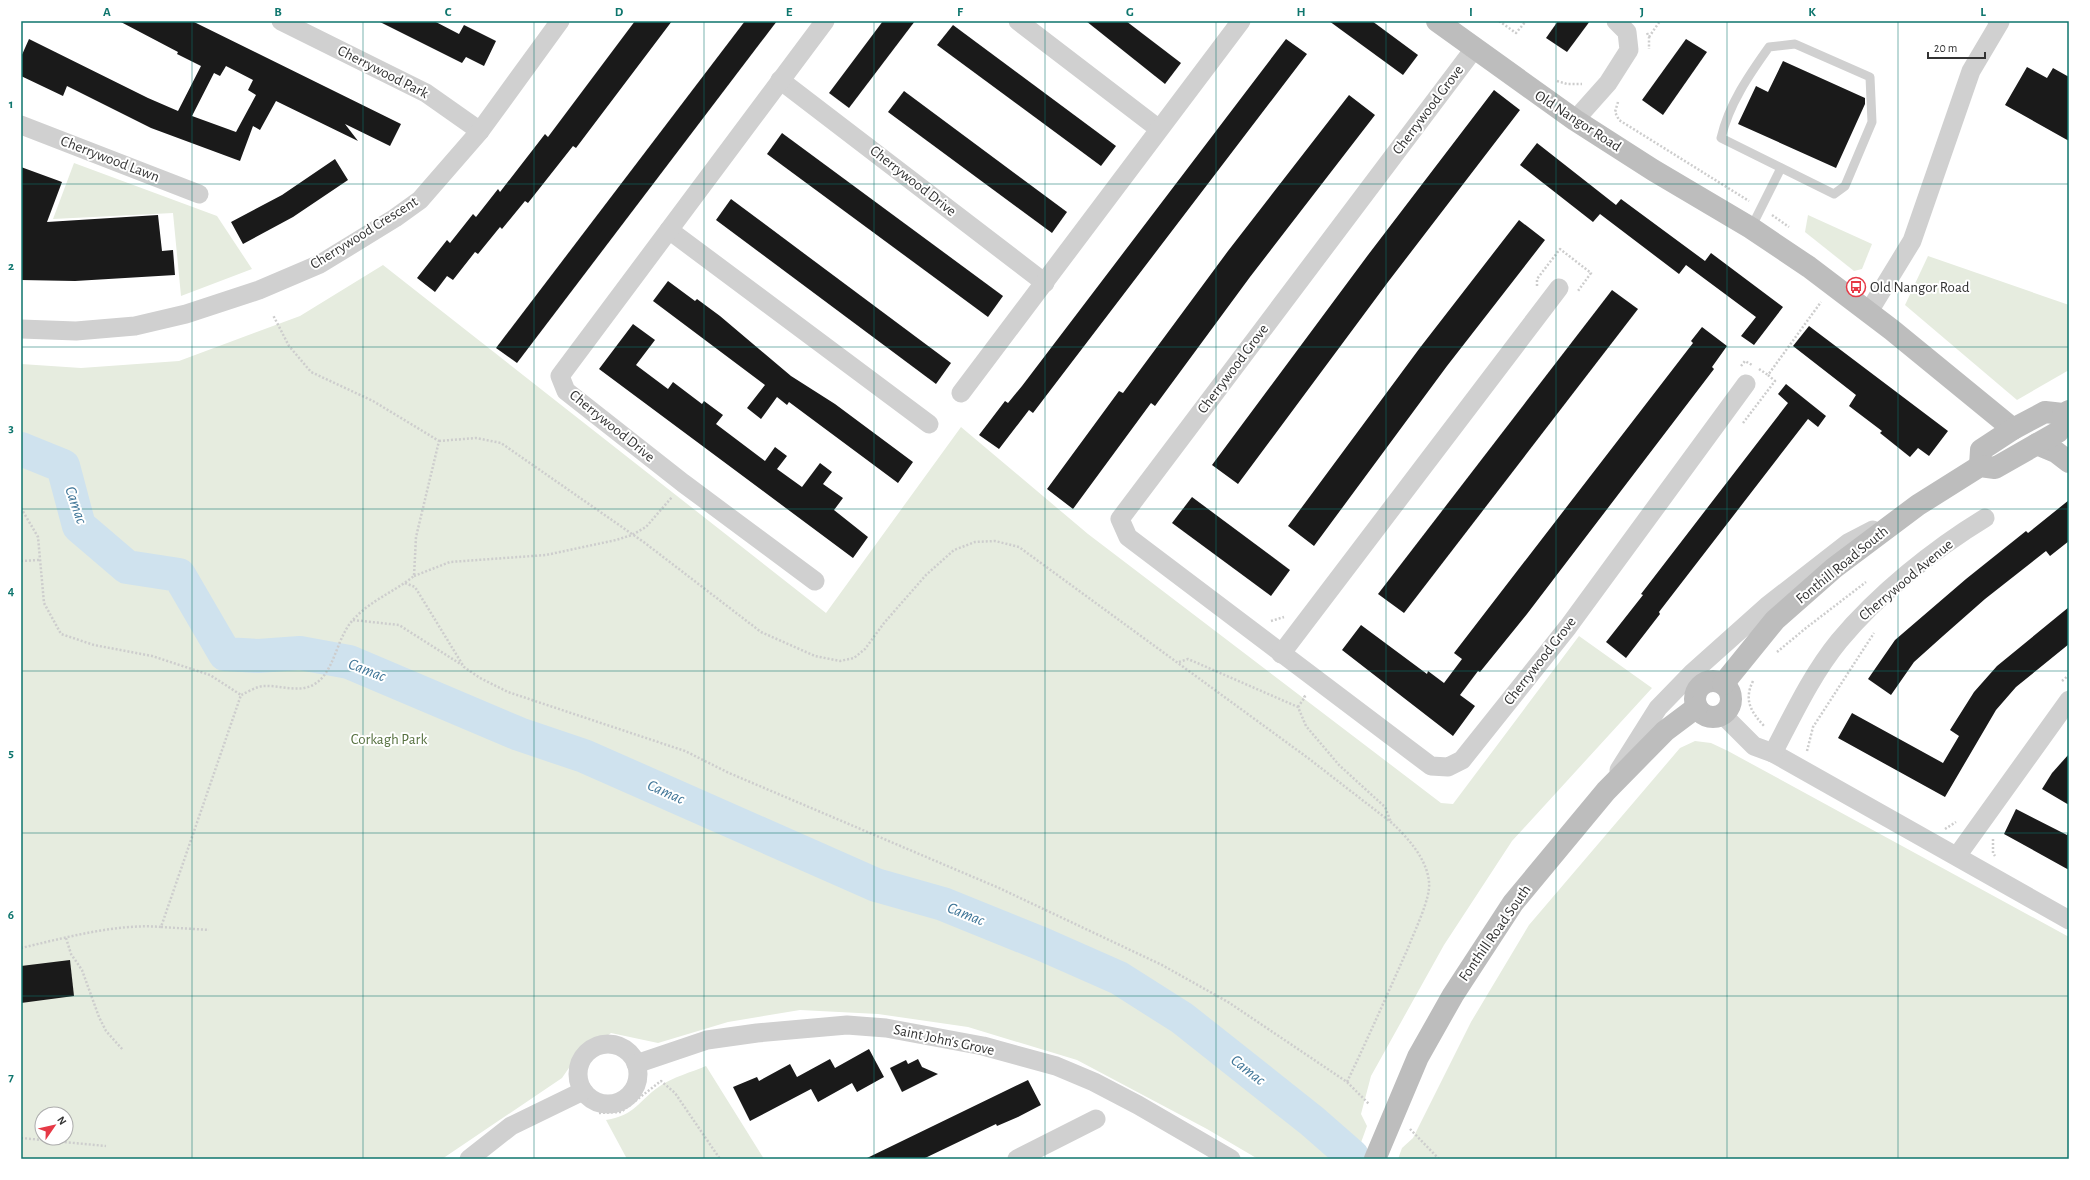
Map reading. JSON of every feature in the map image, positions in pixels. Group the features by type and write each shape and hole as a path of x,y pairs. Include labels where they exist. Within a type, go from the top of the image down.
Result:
{"main road":[{"name":"Old Nangor Road","path":"1437,21 1575,120 1654,170 1751,228 1809,267 1953,379 2013,429"},
{"path":"2045,412 2066,412 2061,430 1995,468 1980,466 1981,450 2013,429 2045,412"},
{"path":"2037,444 2056,452 2069,462"},
{"name":"Fonthill Road South","path":"1723,684 1775,620 1834,568 1918,505 1980,466"},
{"path":"1710,682 1723,684 1729,690 1732,699 1729,708 1723,715 1713,718 1697,708 1696,697 1700,687 1710,682"},
{"name":"Fonthill Road South","path":"1375,1159 1418,1057 1453,995 1513,903 1606,791 1665,731 1697,708"}],"street":[{"name":"Cherrywood Park","path":"281,21 426,93 480,131"},
{"name":"Cherrywood Crescent","path":"21,329 76,331 135,326 186,314 259,290 320,264 395,218 420,200 480,131 560,21"},
{"name":"Cherrywood Drive","path":"815,581 683,483 566,391 560,376 825,21"},
{"path":"1018,21 1159,129"},
{"path":"961,393 1241,21"},
{"path":"1575,120 1608,83 1630,50 1627,32 1616,21"},
{"path":"1868,313 1912,242 1971,71 2000,22 1997,21"},
{"name":"Cherrywood Grove","path":"1474,49 1120,519 1128,536 1281,654 1431,766 1448,767 1462,760 1568,627 1743,375"},
{"name":"Cherrywood Drive","path":"780,80 1045,283"},
{"name":"Cherrywood Lawn","path":"21,126 199,194"},
{"path":"669,230 929,424"},
{"path":"1281,654 1559,288"},
{"path":"1606,791 1658,708 1736,632 1848,543 1918,505"},
{"name":"Cherrywood Avenue","path":"1773,753 1810,683 1839,641 1869,608 1928,558 1985,518"},
{"path":"1958,856 2063,692"},
{"path":"1723,715 1735,729 1754,746 1773,753 2069,920"},
{"name":"Saint John's Grove","path":"636,1064 707,1040 750,1034 847,1025 886,1028 983,1046 1056,1066 1094,1082 1138,1105 1231,1159"},
{"path":"611,1044 624,1049 636,1064 637,1074 634,1087 625,1098 617,1102 598,1102 590,1098 583,1091 578,1077 578,1068 588,1051 596,1046 611,1044"},
{"path":"469,1159 511,1126 583,1091"},
{"path":"1017,1159 1096,1119"}],"lane":[{"path":"1795,44 1870,77 1872,122 1845,186 1834,194 1781,168 1721,138 1724,124 1747,78 1769,47 1795,44"},
{"path":"1751,228 1781,168"}],"path":[{"path":"1499,21 1516,33 1526,21"},
{"path":"1646,54 1650,47 1650,37 1660,21"},
{"path":"1646,32 1650,37"},
{"path":"1556,80 1567,84 1584,84"},
{"path":"1618,101 1615,112 1619,120 1761,208 1792,229"},
{"path":"274,315 289,346 311,372 373,400 439,441 476,438 501,443 523,456 645,543 761,632 815,656 840,661 854,658 865,649 884,623 926,575 954,550 975,542 995,541 1020,547 1308,758 1392,823 1404,835 1421,858 1429,882 1423,913 1381,1010 1347,1082"},
{"path":"1743,375 1745,361 1768,375"},
{"path":"414,576 416,537 439,441"},
{"path":"161,927 241,695 263,686 293,689 312,685 326,675 341,636 353,620 372,602 405,584 414,576 450,562 546,554 632,535 646,527 674,494"},
{"path":"21,508 38,537 44,603 61,634 94,645 152,656 210,675 241,695"},
{"path":"21,561 39,560"},
{"path":"405,584 415,587 464,667"},
{"path":"353,620 399,625 429,642 480,678 508,692 685,751 729,773 979,880 1162,965 1228,1002 1347,1082 1368,1104"},
{"path":"1265,621 1273,621"},
{"path":"1812,754 1807,751 1813,727 1875,632"},
{"path":"1179,663 1188,659 1298,707 1306,726 1340,765 1385,807 1392,823"},
{"path":"2063,692 2069,675"},
{"path":"1298,707 1305,697 1299,692"},
{"path":"1938,826 1945,830 1961,818"},
{"path":"1996,833 1993,840 1993,852 1997,859"},
{"path":"21,948 66,938 142,925 210,930"},
{"path":"66,938 71,954 82,970 99,1017 106,1030 123,1050"},
{"path":"599,1113 621,1112 661,1081 675,1093 720,1159"},
{"path":"1410,1128 1439,1159"},
{"path":"21,1138 106,1146"}],"green space":[{"path":"74,163 217,216 252,269 181,296 173,213 53,219"},
{"path":"1808,215 1872,244 1862,269 1854,271 1805,232"},
{"path":"1928,256 2069,305 2069,370 2017,400 1905,305"},
{"name":"Corkagh Park","path":"383,265 826,613 961,427 1088,534 1441,803 1453,804 1579,636 1652,688 1512,841 1444,945 1371,1076 1361,1114 1367,1126 1355,1159 1258,1159 1207,1129 1077,1060 968,1027 878,1014 800,1010 728,1022 658,1043 611,1033 575,1059 562,1078 442,1159 21,1159 21,364 81,368 179,361 300,316"},
{"path":"1695,741 1711,743 1728,751 2069,937 2069,1159 1398,1159 1402,1148 1413,1138 1471,1022 1529,925 1680,748"},
{"path":"706,1066 764,1159 627,1159 606,1120 624,1115 665,1083"}],"building":[{"path":"119,21 192,21 401,124 390,146 345,124 358,141 276,101 260,130 253,126 240,161 151,128 67,86 63,96 21,76 21,57 29,39 148,98 178,111 201,66 177,54 178,52","holes":["226,66 253,80 248,90 256,95 236,132 192,116 214,73 220,76"]},
{"path":"378,21 434,21 459,34 464,25 496,41 484,66 466,57 462,63"},
{"path":"635,21 672,21 576,148 573,146 528,203 525,201 502,229 500,227 478,254 475,252 453,280 447,276 435,292 417,278 447,240 450,243 473,214 476,217 498,189 500,192 545,134 548,137"},
{"path":"745,21 777,21 517,363 496,348"},
{"path":"883,21 915,21 849,108 829,93"},
{"path":"1086,21 1126,21 1181,63 1165,84"},
{"path":"1329,21 1372,21 1418,55 1403,75"},
{"path":"1558,21 1590,21 1567,52 1546,38"},
{"path":"953,25 1116,146 1101,166 937,45"},
{"path":"1286,39 1307,54 1033,413 1029,410 999,449 979,435 1005,401 1008,403 1022,386"},
{"path":"1686,39 1707,52 1663,115 1642,100"},
{"path":"1783,61 1865,98 1865,104 1836,168 1738,124 1756,86 1768,92"},
{"path":"2027,67 2047,78 2053,68 2069,77 2069,141 2005,105"},
{"path":"1494,90 1520,110 1388,282 1238,484 1212,465 1368,255"},
{"path":"904,91 1067,212 1052,233 888,112"},
{"path":"1349,95 1375,115 1250,277 1155,406 1151,403 1073,509 1047,489 1119,391 1123,393 1228,251"},
{"path":"782,133 1003,296 988,317 767,154"},
{"path":"1537,143 1616,205 1621,199 1705,261 1711,253 1783,307 1754,345 1741,336 1756,317 1686,265 1679,274 1600,214 1593,222 1520,165"},
{"path":"335,159 348,180 293,217 243,244 231,222 282,195"},
{"path":"21,167 62,182 47,222 158,215 162,251 173,250 175,275 75,281 21,280"},
{"path":"731,199 951,363 936,384 716,220"},
{"path":"1519,220 1545,240 1447,366 1314,546 1288,526 1419,349"},
{"path":"668,281 695,301 697,299 720,316 791,376 835,404 913,462 898,483 789,402 787,405 777,397 761,419 747,408 765,385 653,301"},
{"path":"1612,290 1638,309 1404,613 1378,594"},
{"path":"633,324 655,340 636,365 668,389 673,382 702,404 704,401 723,415 716,424 765,461 775,447 787,456 777,469 802,487 820,463 832,472 823,484 843,498 834,510 868,537 853,558 599,369"},
{"path":"1809,326 1948,431 1929,456 1918,448 1910,457 1880,433 1882,431 1849,406 1856,395 1793,346"},
{"path":"1702,327 1727,346 1712,367 1714,369 1527,614 1480,672 1478,671 1460,695 1475,706 1453,736 1342,650 1361,625 1427,674 1428,671 1444,683 1462,659 1454,653 1693,343 1691,341"},
{"path":"1786,384 1826,416 1818,427 1808,419 1659,612 1660,614 1626,658 1606,642 1643,595 1641,594 1788,403 1778,394"},
{"path":"1192,497 1290,570 1271,596 1172,523"},
{"path":"2069,500 2069,541 2050,556 2046,551 1985,599 1914,662 1891,695 1868,679 1895,640 1966,579 2026,531 2028,533"},
{"path":"2069,607 2069,644 2016,687 1996,710 1945,797 1838,738 1852,713 1943,763 1959,736 1950,730 1974,692 1997,666"},
{"path":"2069,754 2069,805 2042,789 2052,773"},
{"path":"2016,809 2067,835 2069,830 2069,870 2004,834"},
{"path":"70,960 74,996 21,1003 21,966"},
{"path":"869,1049 884,1077 857,1092 852,1083 818,1102 811,1089 750,1121 733,1087 757,1077 759,1081 790,1064 797,1077 830,1059 835,1068"},
{"path":"918,1059 922,1067 938,1074 902,1092 890,1068 906,1060 908,1064"},
{"path":"1028,1080 1041,1105 1018,1117 997,1126 996,1124 923,1159 865,1159"}],"waterway":[{"name":"Camac","path":"21,449 63,466 79,526 127,567 179,575 225,654 258,656 300,653 349,662 519,734 584,756 876,885 943,904 1042,944 1119,978 1182,1018 1312,1121 1352,1156"}],"place":[{"name":"Old Nangor Road","path":"1856,287"}]}
